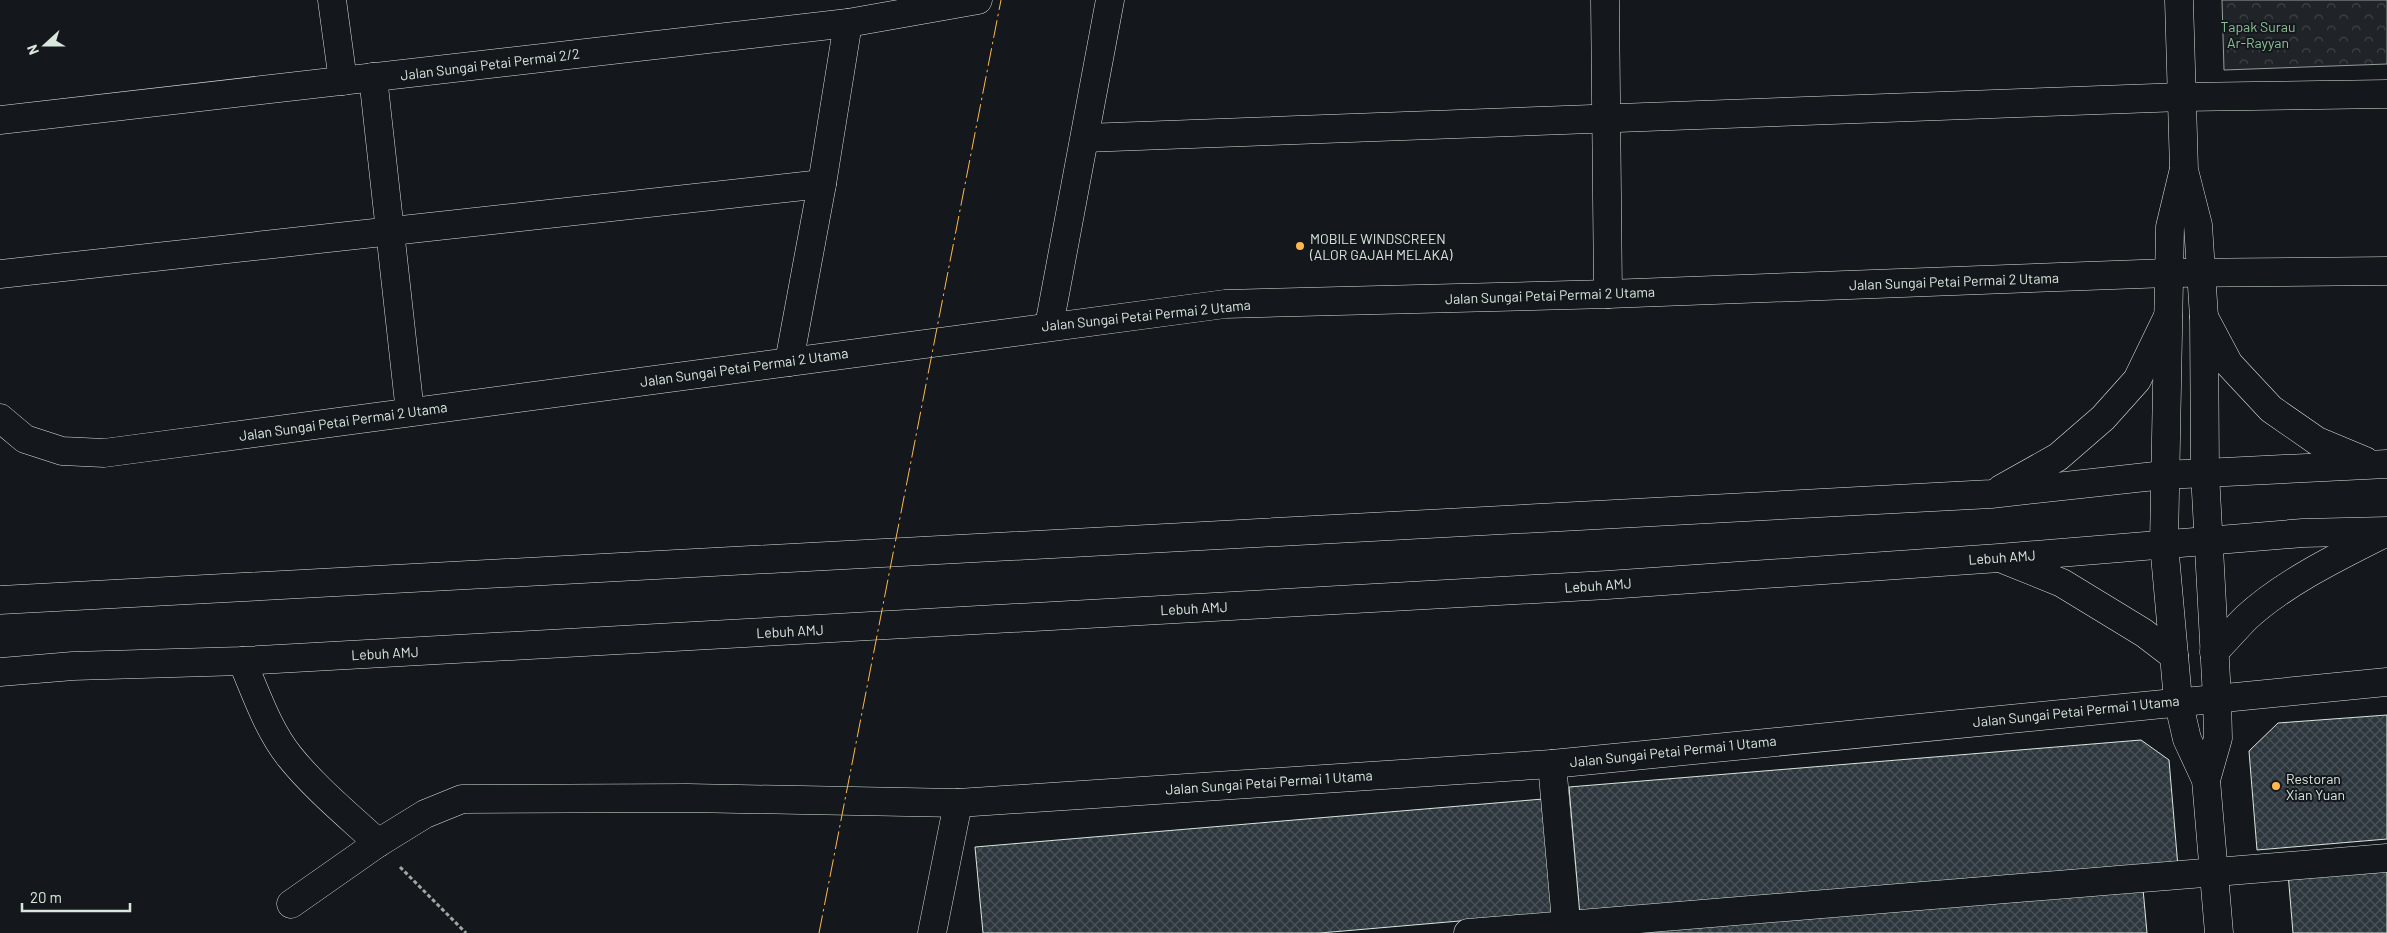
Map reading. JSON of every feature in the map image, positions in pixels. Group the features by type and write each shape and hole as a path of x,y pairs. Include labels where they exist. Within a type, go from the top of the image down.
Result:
{"main road":[{"path":"332,0 343,81"},
{"name":"Jalan Sungai Petai Permai 2/2","path":"0,120 848,23 978,0"},
{"path":"1049,326 1110,0"},
{"path":"1605,0 1608,294"},
{"path":"2179,0 2184,170 2198,225 2204,317 2205,473 2210,540 2218,738 2206,780 2219,933"},
{"path":"789,362 822,184 848,23"},
{"path":"373,77 410,412"},
{"path":"1085,138 2182,97 2387,94"},
{"path":"2184,170 2170,227 2164,544 2178,700 2187,739 2206,780"},
{"path":"0,274 822,184"},
{"name":"Jalan Sungai Petai Permai 2 Utama","path":"0,418 25,439 62,451 104,453 1225,304 1608,294 2202,272 2387,271"},
{"path":"1991,494 2058,457 2103,418 2136,380 2168,316"},
{"path":"2204,317 2228,364 2271,409 2317,441 2379,464"},
{"path":"0,600 1991,494 2164,476 2379,464"},
{"path":"2214,652 2246,618 2287,588 2333,559 2387,532"},
{"name":"Lebuh AMJ","path":"0,672 73,666 242,661 1606,585 1999,558 2303,533 2387,532"},
{"path":"1999,558 2062,583 2136,628 2174,656"},
{"path":"242,661 272,728 290,756 337,806 378,843"},
{"name":"Jalan Sungai Petai Permai 1 Utama","path":"291,904 378,843 425,814 462,799 688,798 958,803 1552,764 2178,700 2387,682"},
{"path":"1552,764 1567,929"},
{"path":"932,933 958,803"},
{"path":"1468,933 1567,929 2387,858"}],"path":[{"path":"378,843 466,933"}],"green space":[{"name":"Tapak Surau Ar-Rayyan","path":"2222,0 2387,0 2387,64 2224,70"}],"building":[{"path":"2387,715 2387,839 2257,850 2249,751 2278,723"},
{"path":"2141,740 2169,760 2178,867 1580,916 1569,787"},
{"path":"1543,799 1553,913 1320,933 983,933 975,847"},
{"path":"2387,866 2387,933 2293,933 2288,873"},
{"path":"2143,889 2147,933 1598,933"}],"power":[{"path":"819,933 1001,0"}],"place":[{"name":"MOBILE WINDSCREEN (ALOR GAJAH MELAKA)","path":"1300,246"},
{"name":"Restoran Xian Yuan","path":"2276,786"}]}
